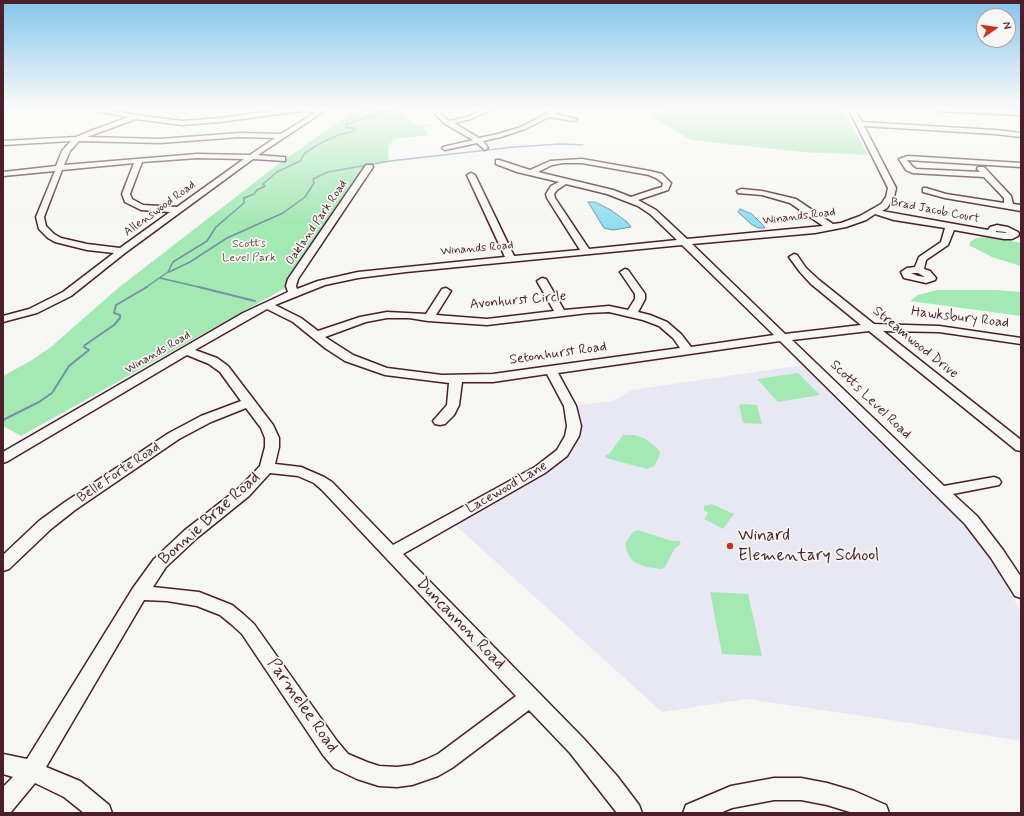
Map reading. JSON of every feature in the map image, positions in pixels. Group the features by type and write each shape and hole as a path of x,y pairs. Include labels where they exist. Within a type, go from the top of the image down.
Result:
{"street":[{"path":"69,146 40,217 42,227 51,236 66,243 122,251"},
{"name":"Allenswood Road","path":"3,319 33,311 57,300 267,146"},
{"path":"444,148 453,146"},
{"name":"Winands Road","path":"3,458 267,305 322,283 369,273 806,231 854,222 876,212 888,201 892,192 887,163 875,146"},
{"path":"3,174 139,160 197,156 282,159"},
{"path":"987,175 918,172 910,170 903,159 1021,165"},
{"path":"139,160 126,194 128,200 141,207 178,210"},
{"path":"530,173 550,163 582,161 650,173 659,176 667,183 665,188 658,192 630,200"},
{"name":"Scotts Level Road","path":"499,162 530,173 599,189 630,200 648,209 658,217 971,520 1009,571 1021,591"},
{"path":"974,162 1008,198 1009,206"},
{"path":"887,163 907,164"},
{"name":"Oakland Park Road","path":"294,293 291,286 294,279 369,167"},
{"path":"471,175 512,259"},
{"path":"565,181 554,188 550,194 551,198 586,252"},
{"path":"926,190 939,194 1021,208"},
{"path":"742,192 762,193 794,201 831,227"},
{"name":"Brad Jacob Court","path":"876,212 894,217 990,234"},
{"path":"919,270 922,259 945,243 950,227"},
{"name":"Streamwood Drive","path":"794,258 815,282 1015,436 1021,447"},
{"path":"625,272 640,294 640,299 632,313"},
{"path":"542,281 561,313"},
{"path":"428,318 446,291"},
{"name":"Setonhurst Road","path":"267,305 297,320 316,336 339,352 373,367 412,376 456,380 493,378 871,326"},
{"name":"Avonhurst Circle","path":"316,336 375,316 398,315 487,322 599,309 632,313 655,320 663,324 677,336 688,351"},
{"name":"Hawksbury Road","path":"871,326 933,328 1021,340"},
{"name":"Bonnie Brae Road","path":"3,804 32,771 152,572 173,549 244,492 267,468 271,457 272,438 268,428 224,369 219,365 186,351"},
{"name":"Lacewood Lane","path":"392,553 540,470 562,453 572,436 574,426 573,416 570,406 551,370"},
{"path":"440,421 449,412 453,404 456,380"},
{"name":"Belle Forte Road","path":"3,566 22,545 52,520 174,436 206,419 249,402"},
{"name":"Duncannon Road","path":"267,468 301,472 319,480 327,486 577,746 631,813"},
{"path":"942,491 994,482"},
{"name":"Parmelee Road","path":"139,593 167,594 198,599 226,610 248,630 330,748 341,761 365,772 379,776 396,777 412,775 430,769 445,761 530,697"},
{"path":"3,764 32,771 72,789 101,813"},
{"path":"694,813 731,797 774,789 801,789 827,794 854,802 878,813"}],"shaded area":[{"name":"Winard Elementary School","path":"803,365 951,509 976,537 1000,571 1021,613 1021,741 747,699 662,712 454,524 547,472 566,457 577,438 580,428 580,418 576,405 613,401 632,390"}],"green space":[{"name":"Scotts Level Park","path":"304,146 389,146 389,162 368,165 285,288 21,436 3,426 3,376 32,360 51,347 117,289 277,165"},
{"path":"747,146 863,146 868,155 802,152"},
{"path":"991,237 1021,243 1021,266 992,257 969,245 971,241 977,238"},
{"path":"937,290 996,290 1021,292 1021,316 910,301 918,295"},
{"path":"798,373 820,395 778,402 757,379"},
{"path":"739,405 757,405 762,424 743,423"},
{"path":"623,435 635,435 644,438 657,448 660,452 654,466 647,469 606,458 605,456 610,453"},
{"path":"712,504 734,514 723,529 704,519 708,513 704,510 704,506"},
{"path":"638,530 672,541 679,541 681,544 675,548 665,567 662,569 646,567 634,562 629,556 626,549 626,542 633,532"},
{"path":"710,592 748,594 762,656 722,654"}],"water":[{"path":"588,202 595,202 611,210 627,222 631,227 613,230 604,228"},
{"path":"740,209 752,214 765,228 758,228 751,224 738,212"}],"waterway":[{"path":"145,288 168,272 173,262 207,241 216,227 244,203 244,198 254,194 257,190 265,186 263,184 277,172 300,161 305,153 316,146"},
{"path":"169,272 190,262 227,238 283,213 305,197 314,183 313,179 328,172 390,161 528,146"},
{"path":"160,278 203,288"},
{"path":"3,420 39,402 52,393 69,366 89,350 84,347 85,345 114,325 120,318 120,315 114,313 116,305 147,287"},
{"path":"199,287 203,288"},
{"path":"203,288 255,301"}],"place":[{"name":"Winard Elementary School","path":"730,546"}]}
